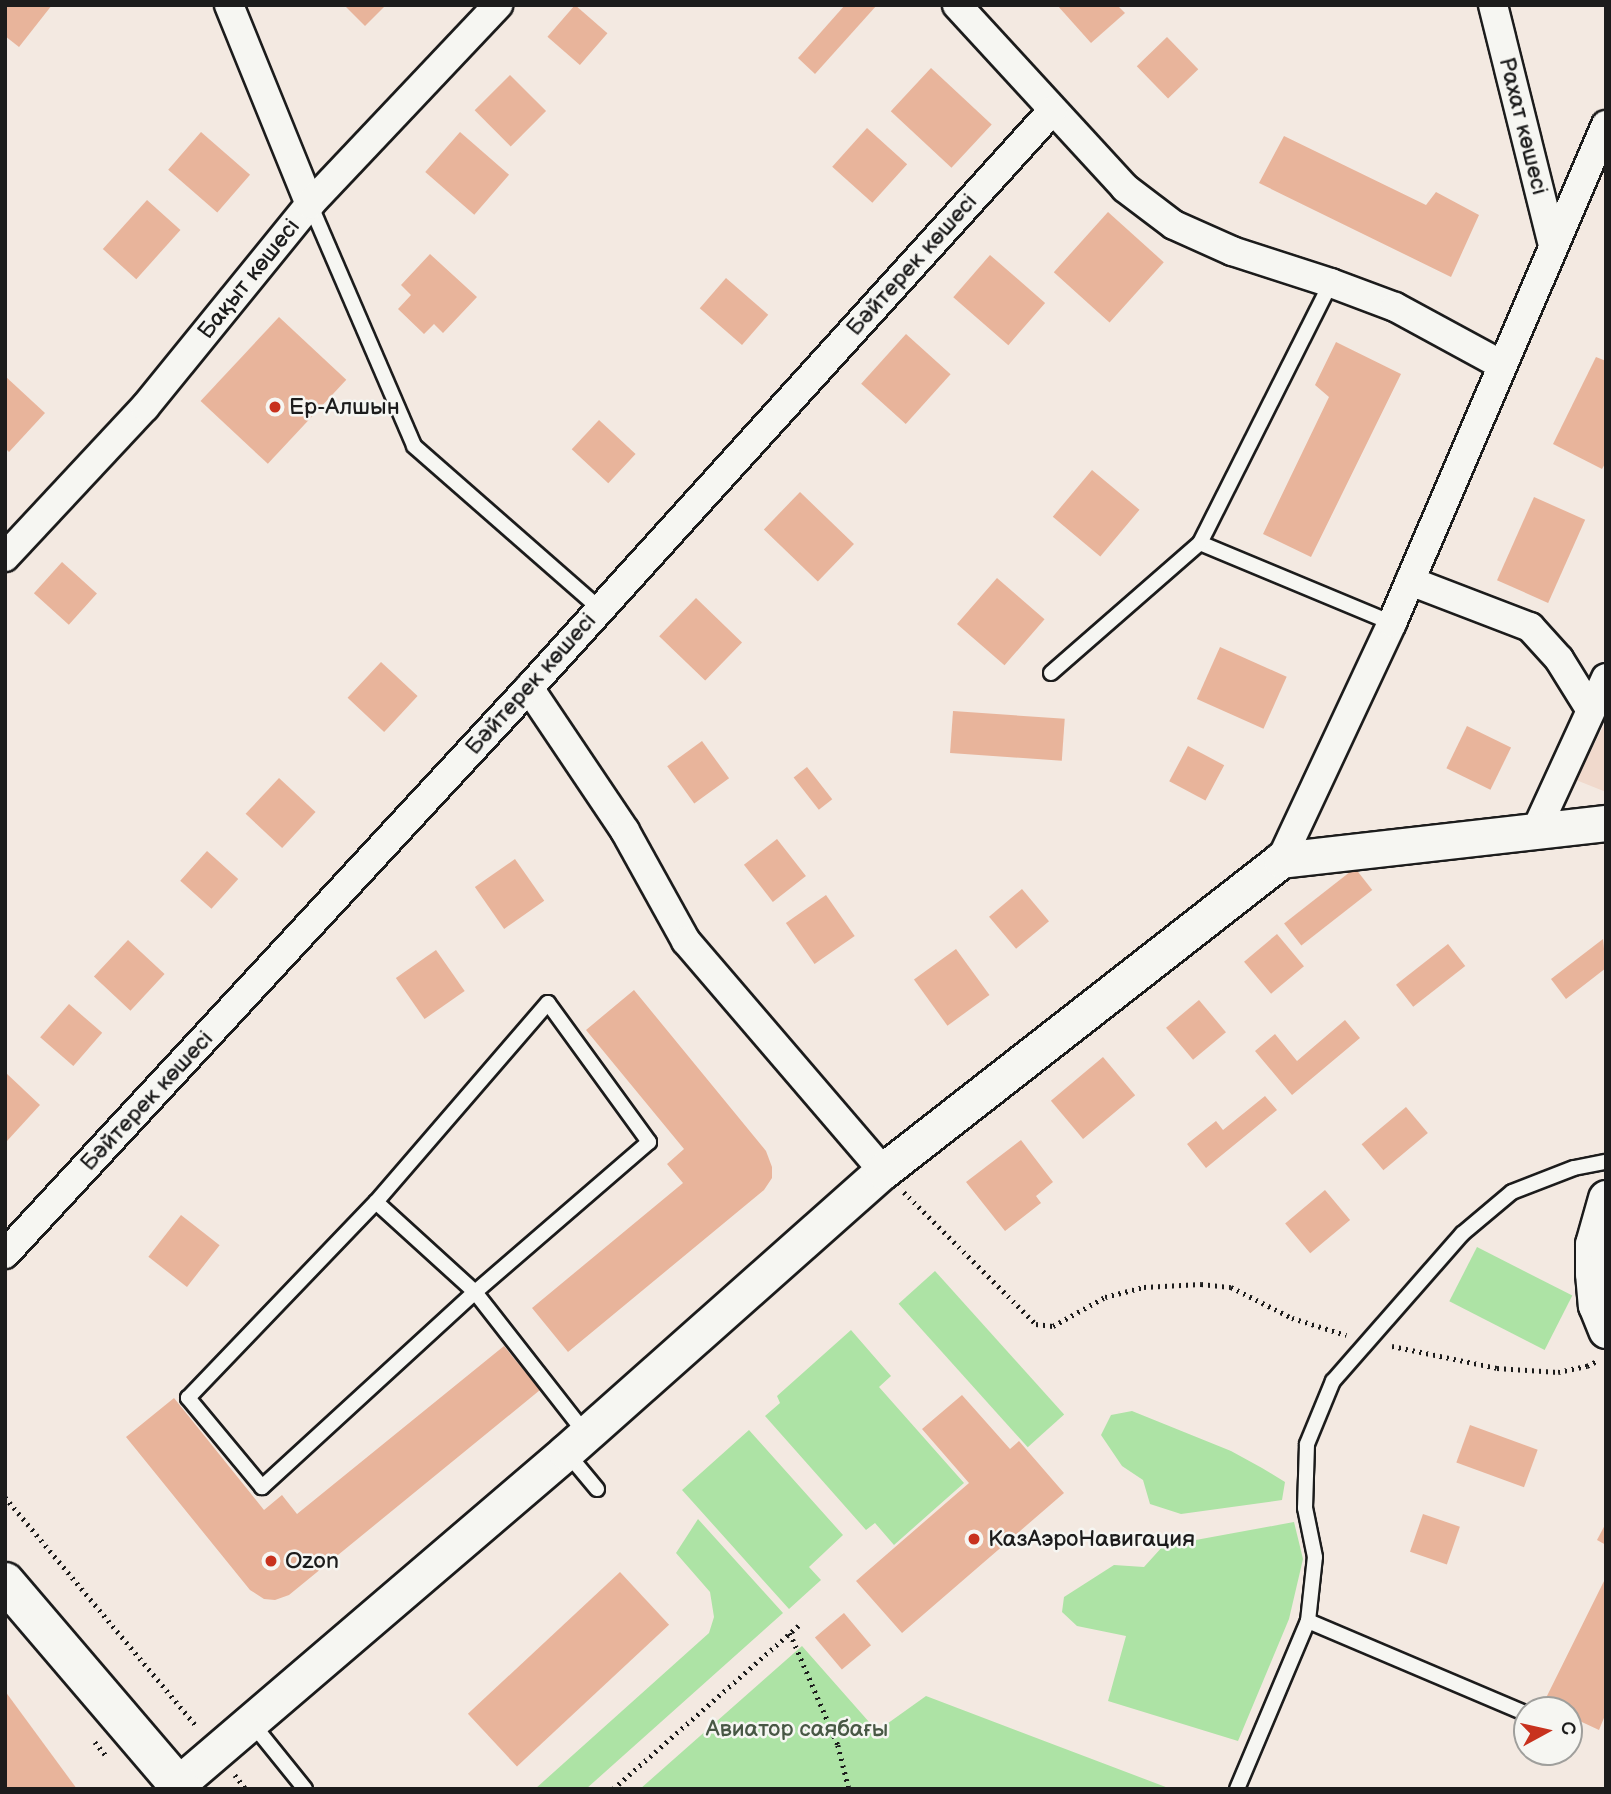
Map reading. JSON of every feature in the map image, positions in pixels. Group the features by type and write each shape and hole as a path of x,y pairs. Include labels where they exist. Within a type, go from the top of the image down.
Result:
{"main road":[{"path":"5,1582 180,1786"}],"street":[{"path":"229,5 310,204"},
{"name":"Бақыт көшесі","path":"5,556 145,407 310,204 498,5"},
{"path":"957,5 1125,188 1174,225 1232,251 1331,283 1431,325 1502,365"},
{"name":"Рахат көшесі","path":"1493,5 1553,246"},
{"name":"Бәйтерек көшесі","path":"5,1254 529,688 1052,111"},
{"path":"180,1786 216,1752 576,1443 883,1171 1281,860 1392,623 1553,246 1598,163 1606,125"},
{"path":"1410,581 1530,627 1559,659 1590,709"},
{"path":"1537,828 1606,678"},
{"path":"529,688 625,831 686,941 883,1171"},
{"path":"1281,860 1537,828 1606,823"},
{"path":"1606,1198 1593,1244 1596,1305 1606,1330"}],"lane":[{"path":"310,204 414,446 599,608"},
{"path":"1051,673 1200,543 1331,283"},
{"path":"1200,543 1392,623"},
{"path":"548,1003 649,1142 475,1292 262,1487 188,1398 376,1202 548,1003"},
{"path":"1237,1789 1308,1621 1315,1557 1305,1508 1307,1444 1333,1381 1462,1234 1512,1192 1574,1168 1606,1162"},
{"path":"376,1202 475,1292 576,1443 597,1489"},
{"path":"1308,1621 1513,1708"},
{"path":"251,1722 305,1789"}],"path":[{"path":"883,1171 1036,1324 1053,1326 1105,1297 1144,1287 1201,1284 1231,1287 1292,1318 1367,1341 1497,1368 1558,1372 1587,1366 1606,1356"},
{"path":"5,1497 178,1702 246,1789"},
{"path":"613,1789 800,1624"},
{"path":"790,1633 838,1745 849,1789"}],"shaded area":[{"path":"1606,721 1606,792 1576,780"}],"green space":[{"path":"1477,1247 1572,1296 1545,1350 1449,1301"},
{"path":"935,1271 1064,1414 1028,1447 899,1304"},
{"path":"851,1330 891,1376 879,1387 964,1483 894,1545 875,1523 866,1530 765,1416 780,1403 777,1396"},
{"path":"1132,1411 1231,1451 1262,1468 1285,1482 1282,1500 1181,1514 1150,1504 1143,1480 1122,1466 1101,1435 1111,1415"},
{"path":"749,1430 843,1535 809,1567 821,1580 789,1609 682,1490"},
{"path":"698,1519 783,1613 586,1789 535,1789 709,1633 714,1617 710,1592 676,1553"},
{"path":"1294,1522 1303,1559 1289,1619 1238,1741 1108,1701 1126,1636 1077,1626 1062,1612 1064,1597 1114,1565 1144,1567 1163,1546"},
{"name":"Авиатор саябағы","path":"802,1646 877,1731 926,1696 1171,1789 640,1789"}],"building":[{"path":"5,5 52,5 19,47 5,36"},
{"path":"344,5 386,5 365,26"},
{"path":"575,5 607,33 580,65 547,37"},
{"path":"845,5 877,5 815,74 798,58"},
{"path":"1057,5 1117,5 1125,13 1091,43"},
{"path":"1167,37 1198,69 1168,99 1137,66"},
{"path":"931,68 992,125 951,168 891,111"},
{"path":"510,75 546,111 511,146 475,110"},
{"path":"867,128 907,164 872,203 832,167"},
{"path":"201,132 250,175 217,212 168,170"},
{"path":"460,132 509,175 474,215 425,172"},
{"path":"1284,136 1426,205 1436,192 1479,215 1451,277 1259,183"},
{"path":"147,200 180,230 136,279 103,249"},
{"path":"1108,212 1164,262 1110,322 1054,272"},
{"path":"430,254 477,297 443,333 434,324 424,334 398,309 411,295 401,285"},
{"path":"990,255 1045,303 1008,345 953,297"},
{"path":"726,278 768,315 742,345 700,308"},
{"path":"279,317 346,380 268,464 201,401"},
{"path":"906,334 951,374 906,424 861,384"},
{"path":"1336,342 1401,374 1311,557 1263,534 1329,397 1315,385"},
{"path":"1596,357 1606,361 1606,462 1602,469 1553,444"},
{"path":"5,376 45,413 9,452 5,448"},
{"path":"599,420 636,454 608,483 572,449"},
{"path":"1092,470 1139,510 1100,557 1053,517"},
{"path":"800,492 854,544 818,582 764,529"},
{"path":"1534,497 1585,520 1548,603 1497,580"},
{"path":"62,562 97,593 69,625 34,593"},
{"path":"997,578 1045,619 1005,665 957,624"},
{"path":"696,598 742,642 705,681 659,636"},
{"path":"1220,647 1287,677 1264,729 1197,699"},
{"path":"381,662 418,696 384,732 348,698"},
{"path":"953,711 1065,719 1062,761 950,753"},
{"path":"1467,726 1511,747 1490,790 1446,768"},
{"path":"702,741 729,778 694,803 667,766"},
{"path":"1188,746 1224,765 1205,801 1169,781"},
{"path":"807,767 832,799 819,810 794,777"},
{"path":"279,778 316,812 282,848 246,814"},
{"path":"777,839 806,876 773,902 744,865"},
{"path":"207,851 238,879 211,909 180,881"},
{"path":"515,859 544,901 504,929 475,887"},
{"path":"1355,868 1372,890 1301,945 1284,923"},
{"path":"1022,889 1049,921 1016,949 989,917"},
{"path":"826,895 855,936 815,964 786,923"},
{"path":"1277,934 1304,966 1271,994 1244,962"},
{"path":"1603,939 1606,968 1566,999 1551,979"},
{"path":"128,940 165,974 130,1011 94,977"},
{"path":"1448,944 1465,966 1413,1007 1396,985"},
{"path":"956,949 990,995 947,1026 914,980"},
{"path":"436,950 465,991 425,1019 396,978"},
{"path":"634,990 766,1151 772,1167 772,1178 764,1190 568,1352 532,1308 683,1183 667,1164 684,1149 586,1030"},
{"path":"1199,1000 1226,1032 1193,1060 1166,1028"},
{"path":"69,1004 102,1033 73,1066 40,1037"},
{"path":"1345,1020 1360,1038 1292,1095 1255,1051 1275,1034 1297,1061"},
{"path":"1103,1057 1135,1095 1083,1139 1051,1101"},
{"path":"5,1072 40,1105 7,1141 5,1139"},
{"path":"1265,1096 1277,1110 1206,1168 1187,1144 1216,1121 1223,1130"},
{"path":"1406,1107 1428,1133 1383,1170 1362,1144"},
{"path":"1021,1140 1053,1182 1036,1196 1041,1203 1005,1231 966,1182"},
{"path":"1325,1190 1350,1220 1310,1253 1285,1223"},
{"path":"181,1215 220,1245 187,1287 148,1257"},
{"path":"504,1346 540,1390 289,1595 275,1600 264,1599 250,1590 126,1437 174,1398 264,1510 282,1495 297,1514"},
{"path":"962,1395 1010,1449 1019,1441 1064,1493 902,1633 856,1581 969,1483 922,1429"},
{"path":"1470,1425 1538,1450 1524,1487 1456,1463"},
{"path":"1423,1514 1460,1527 1447,1565 1410,1552"},
{"path":"1606,1523 1606,1545 1597,1540"},
{"path":"620,1572 669,1625 517,1767 468,1714"},
{"path":"1606,1577 1606,1713 1599,1730 1583,1723 1583,1696 1547,1696"},
{"path":"844,1613 871,1645 842,1670 815,1637"},
{"path":"5,1691 77,1789 5,1789"}],"place":[{"name":"Ер-Алшын","path":"275,407"},
{"name":"КазАэроНавигация","path":"974,1539"},
{"name":"Ozon","path":"271,1561"}]}
